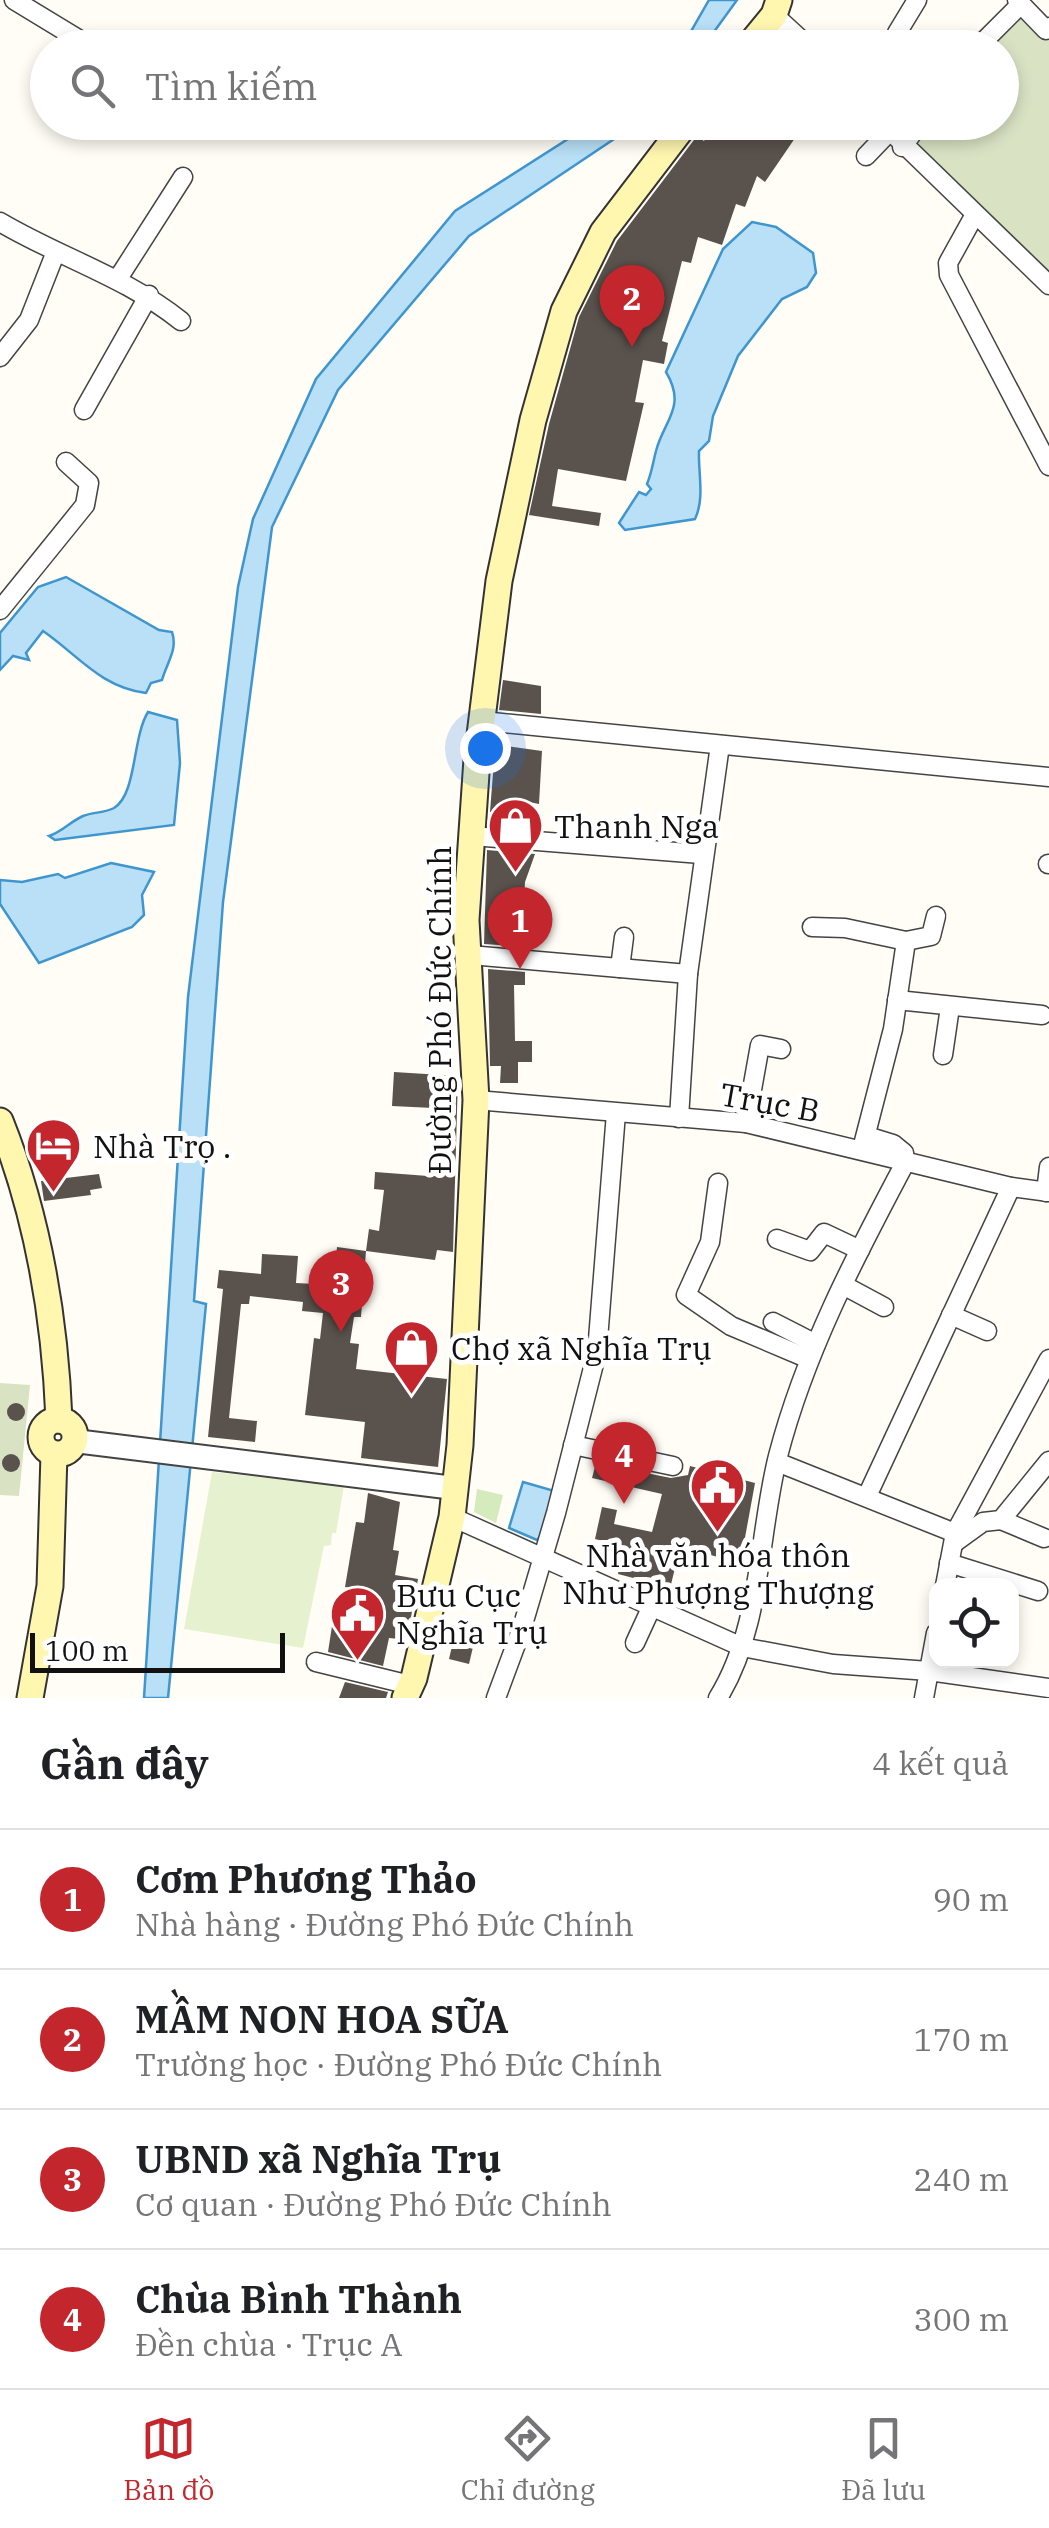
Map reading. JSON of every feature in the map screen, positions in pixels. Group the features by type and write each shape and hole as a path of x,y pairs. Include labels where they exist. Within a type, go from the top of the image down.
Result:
{"main road":[{"path":"760,30 777,7"},
{"name":"Đường Phó Đức Chính","path":"407,1691 452,1517 468,1340 468,1214 476,1100 466,920 482,721 499,582 533,420 564,311 603,232 673,140"},
{"path":"0,1120 26,1195 52,1314 59,1420 46,1424 40,1437 44,1448 64,1448 50,1586 30,1698"}],"street":[{"path":"14,0 64,30"},
{"path":"898,30 917,0"},
{"path":"994,30 1018,2 1046,30 1049,28"},
{"path":"777,7 796,30"},
{"path":"866,156 876,140"},
{"path":"896,140 1049,285"},
{"path":"902,147 907,140"},
{"path":"118,277 183,177"},
{"path":"974,216 948,263 948,275 1049,466"},
{"path":"0,222 55,254 118,277 182,321"},
{"path":"0,357 29,320 55,254"},
{"path":"84,410 149,295"},
{"path":"0,610 85,505 89,483 66,462"},
{"path":"482,721 1049,777"},
{"path":"679,1118 688,974 720,744"},
{"path":"472,836 702,854"},
{"path":"812,926 846,928 906,942 931,936 936,916"},
{"path":"620,968 624,937"},
{"path":"864,1143 897,1000 906,942"},
{"path":"470,954 688,974"},
{"path":"897,1000 1042,1016"},
{"path":"943,1055 950,1007"},
{"path":"746,1123 760,1044 780,1049"},
{"name":"Trục B","path":"476,1100 746,1123 864,1143 905,1163 1048,1192"},
{"path":"496,1698 522,1628 597,1352 616,1113"},
{"path":"718,1698 742,1648 777,1462 812,1352 905,1163"},
{"path":"1048,1192 1049,1167"},
{"path":"718,1183 710,1242 686,1296 731,1326 812,1352"},
{"path":"868,1494 1010,1187"},
{"path":"778,1240 810,1252 824,1233 860,1250"},
{"path":"844,1285 884,1307"},
{"path":"951,1315 987,1331"},
{"path":"773,1322 812,1352"},
{"path":"947,1578 954,1538 1049,1359"},
{"path":"573,1445 674,1466"},
{"path":"64,1448 142,1446 454,1488"},
{"path":"1002,1520 1049,1461"},
{"path":"777,1462 868,1494 954,1538"},
{"path":"452,1517 742,1648 833,1664 929,1671 1049,1688"},
{"path":"954,1538 982,1522 1002,1520 1044,1538"},
{"path":"950,1563 1038,1591"},
{"path":"635,1643 652,1606"},
{"path":"316,1662 407,1691"},
{"path":"924,1698 930,1668"}],"green space":[{"path":"1020,5 1049,27 1049,285 902,147 908,140 1019,140 1019,30 994,30"},
{"path":"0,1383 30,1385 19,1496 0,1495"},
{"path":"212,1472 344,1486 336,1533 332,1533 331,1545 324,1546 303,1648 184,1629"},
{"path":"477,1489 503,1495 496,1523 474,1512"}],"water":[{"path":"709,0 737,0 715,30 692,30"},
{"path":"566,140 613,140 469,236 338,390 272,527 223,902 194,1301 206,1304 168,1698 144,1698 188,997 238,587 253,519 316,379 455,211"},
{"path":"752,222 776,227 813,253 816,273 807,287 782,299 738,356 713,416 709,441 699,451 700,494 695,519 625,530 619,523 639,492 646,495 651,489 647,484 656,451 672,413 674,395 666,372 723,249"},
{"path":"66,577 159,630 172,632 173,650 162,680 151,683 146,693 102,677 43,631 26,653 29,660 13,656 0,670 0,633 38,587"},
{"path":"148,712 177,720 180,763 174,825 55,840 49,836 83,816 110,810 121,801"},
{"path":"111,863 154,872 142,895 144,915 132,927 39,963 0,904 0,880 22,882 58,874 65,878"},
{"path":"523,1482 558,1492 544,1533 537,1540 509,1528"}],"building":[{"path":"694,140 794,140 765,182 757,176 745,207 736,204 722,245 698,237 691,263 682,261 662,341 668,343 664,364 643,360 635,402 644,403 626,481 558,469 552,506 601,513 599,526 529,515 579,317 617,241"},
{"path":"503,680 541,686 541,714 499,710"},
{"path":"496,735 507,736 506,746 542,751 539,804 524,801 522,815 490,812"},
{"path":"487,850 535,854 525,882 523,916 513,916 512,946 484,944"},
{"path":"488,969 525,972 525,985 514,985 515,1041 532,1041 532,1062 518,1062 518,1083 500,1083 501,1066 490,1066"},
{"path":"394,1072 458,1076 453,1252 437,1250 435,1260 366,1251 369,1229 379,1231 384,1190 374,1189 375,1172 428,1176 428,1165 435,1166 433,1108 392,1106"},
{"path":"99,1174 102,1188 90,1190 91,1195 44,1201 41,1181"},
{"path":"337,1247 366,1251 361,1317 354,1317 350,1343 359,1344 356,1369 447,1379 438,1467 361,1458 365,1422 305,1415 314,1338 320,1339 323,1313 302,1311 303,1302 250,1296 249,1304 241,1304 229,1418 257,1421 255,1442 208,1437 223,1289 217,1288 219,1270 261,1274 262,1254 298,1256 296,1283 333,1285"},
{"path":"16,1403 23,1405 23,1419 16,1421 9,1419 7,1412 9,1405"},
{"path":"11,1454 18,1456 18,1470 11,1472 4,1470 2,1463 4,1456"},
{"path":"596,1463 671,1478 688,1475 690,1466 755,1483 742,1554 720,1548 718,1557 680,1547 668,1597 639,1587 641,1580 618,1574 624,1546 595,1539 602,1507 617,1510 614,1524 652,1532 662,1494 592,1478"},
{"path":"368,1493 400,1502 393,1550 399,1551 395,1575 418,1579 409,1628 401,1626 399,1639 389,1638 383,1666 328,1652 334,1613 353,1617 358,1589 345,1587 356,1522 364,1523"},
{"path":"453,1642 473,1647 469,1664 449,1659"},
{"path":"345,1682 388,1692 386,1698 339,1698"}],"place":[{"name":"MẦM NON HOA SỮA","path":"632,347"},
{"name":"Thanh Nga","path":"515,875"},
{"name":"Cơm Phương Thảo","path":"520,969"},
{"name":"Nhà Trọ .","path":"54,1195"},
{"name":"UBND xã Nghĩa Trụ","path":"341,1332"},
{"name":"Chợ xã Nghĩa Trụ","path":"412,1397"},
{"name":"Chùa Bình Thành","path":"624,1504"},
{"name":"Nhà văn hóa thôn Như Phượng Thượng","path":"718,1535"},
{"name":"Bưu Cục Nghĩa Trụ","path":"357,1662"}]}
